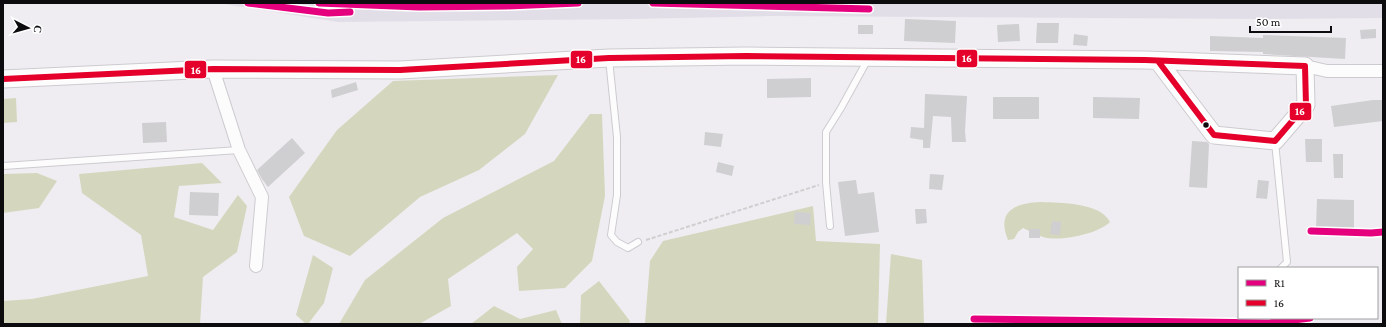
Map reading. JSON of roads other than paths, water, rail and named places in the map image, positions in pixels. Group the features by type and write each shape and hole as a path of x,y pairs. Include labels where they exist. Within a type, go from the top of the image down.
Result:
{"street":[{"path":"3,79 213,69 400,70 609,58 746,56 1158,61 1305,66 1327,71 1383,71"},
{"path":"1158,61 1214,135 1275,141 1306,105 1305,66"},
{"path":"213,69 239,150 262,197 256,266"}],"lane":[{"path":"830,226 826,182 826,132 869,57"},
{"path":"609,58 617,137 617,195 612,236 628,248 638,242"},
{"path":"1275,141 1286,262 1282,267"},
{"path":"3,166 239,150"}]}
